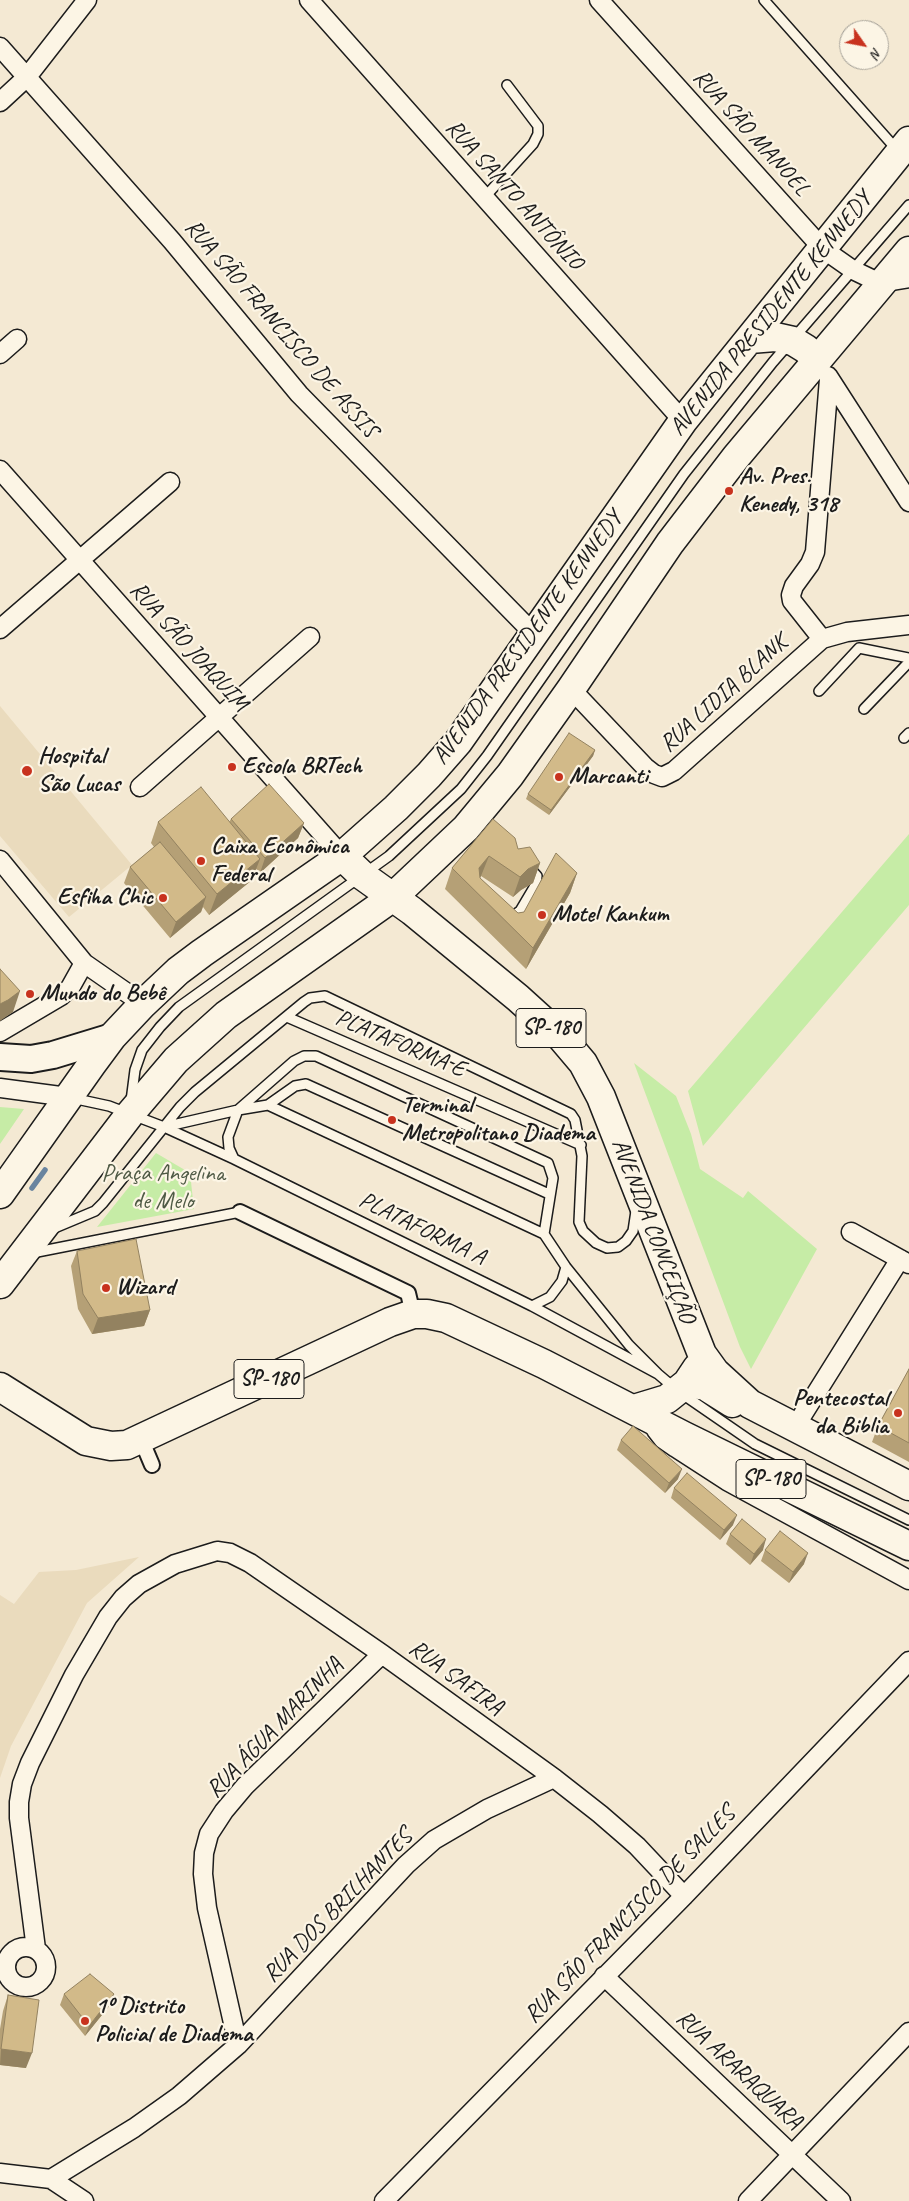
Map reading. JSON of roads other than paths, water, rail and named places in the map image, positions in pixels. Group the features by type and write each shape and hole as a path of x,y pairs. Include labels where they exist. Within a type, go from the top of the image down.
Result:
{"main road":[{"name":"AVENIDA PRESIDENTE KENNEDY","path":"0,1194 112,1037 143,1004 178,971 202,953 342,856 396,808 458,742 683,421 904,146"},
{"path":"0,1284 130,1114 176,1060 226,1015 393,897 479,821 670,543 736,458 823,370 880,283 909,251"},
{"path":"750,339 774,337 793,341 806,349 823,370"},
{"name":"AVENIDA CONCEIÇÃO","path":"342,856 363,876 393,897 518,998 561,1036 582,1063 601,1097 702,1354 715,1372 750,1404 909,1486"},
{"path":"0,1057 31,1059 53,1056 112,1037"},
{"name":"SP-180","path":"0,1387 86,1441 110,1446 127,1445 390,1322 413,1314 427,1314 446,1318 544,1364 909,1546"},
{"path":"639,1412 667,1399 675,1383 697,1367 702,1354"},
{"path":"675,1383 705,1386 761,1424 771,1428 795,1427"}],"street":[{"path":"0,102 27,77 87,0"},
{"name":"RUA SANTO ANTÔNIO","path":"309,0 683,421"},
{"name":"RUA SÃO MANOEL","path":"599,0 823,249 854,270 880,283"},
{"name":"RUA SÃO FRANCISCO DE ASSIS","path":"0,47 172,241 299,394 534,634"},
{"path":"880,283 909,278"},
{"path":"0,354 17,339"},
{"path":"823,370 909,502"},
{"path":"822,639 792,601 791,595 794,586 810,564 815,552 823,370"},
{"name":"RUA SÃO JOAQUIM","path":"0,470 342,856"},
{"path":"0,629 170,482"},
{"name":"RUA LIDIA BLANK","path":"571,689 645,767 662,777 674,771 822,639 847,632 909,625"},
{"path":"140,787 310,636"},
{"path":"0,860 84,963 143,1004"},
{"path":"0,1032 61,996 70,988 84,963"},
{"path":"0,1088 68,1097"},
{"path":"240,1212 408,1293 413,1314"},
{"path":"795,1427 905,1262 851,1232"},
{"path":"639,1412 663,1439 727,1481 909,1580"},
{"path":"141,1439 152,1465"},
{"name":"RUA SAFIRA","path":"36,1949 19,1818 19,1802 25,1777 74,1676 108,1617 123,1598 139,1584 175,1564 217,1551 230,1553 250,1562 554,1778 637,1846 684,1896"},
{"name":"RUA ÁGUA MARINHA","path":"238,2045 207,1908 203,1874 204,1854 209,1834 224,1811 245,1786 382,1654"},
{"name":"RUA SÃO FRANCISCO DE SALLES","path":"384,2201 684,1896 909,1662"},
{"name":"RUA DOS BRILHANTES","path":"52,2179 134,2128 179,2096 238,2045 406,1865 434,1840 487,1809 554,1778"},
{"path":"25,1946 36,1949 45,1959 46,1972 43,1978 32,1986 7,1985 9,1978 5,1953 25,1946"},
{"name":"RUA ARARAQUARA","path":"604,1976 841,2201"},
{"path":"748,2201 909,2032"},
{"path":"0,2172 52,2179 84,2201"}],"lane":[{"path":"764,0 904,146"},
{"path":"484,198 533,144 538,134 538,126 507,85"},
{"path":"130,1114 135,1070 142,1050 173,1014 363,876 417,831 461,789 488,756 661,505 773,362 909,205"},
{"path":"819,691 859,648 909,658"},
{"path":"864,709 909,662"},
{"path":"499,907 506,914 514,916 520,911 536,884 537,876 524,862"},
{"path":"30,1245 95,1211 195,1092 310,998 325,996 571,1114 575,1120 582,1162 579,1222 582,1231 596,1243 607,1248 618,1247 626,1241 633,1231 636,1219 635,1185"},
{"name":"PLATAFORMA E","path":"286,1017 580,1145"},
{"path":"234,1159 229,1148 228,1137 238,1110 294,1061 304,1056 316,1056 548,1163 552,1173 544,1234"},
{"path":"164,1127 268,1105 295,1086 306,1084 549,1194"},
{"name":"PLATAFORMA A","path":"68,1097 130,1114 164,1127 234,1159 532,1306 675,1383"},
{"path":"268,1105 544,1234 566,1267 629,1344 675,1383 755,1444 909,1520"},
{"path":"30,1245 240,1212"},
{"path":"532,1306 550,1297 562,1280 566,1267"}],"waterway":[{"path":"32,1188 45,1170"}],"place":[{"name":"Av. Pres. Kenedy, 318","path":"729,491"},
{"name":"Escola BRTech","path":"232,767"},
{"name":"Hospital São Lucas","path":"27,771"},
{"name":"Marcanti","path":"559,777"},
{"name":"Caixa Econômica Federal","path":"201,861"},
{"name":"Esfiha Chic","path":"163,898"},
{"name":"Motel Kankum","path":"542,915"},
{"name":"Mundo do Bebê","path":"30,994"},
{"name":"Terminal Metropolitano Diadema","path":"392,1120"},
{"name":"Wizard","path":"106,1288"},
{"name":"Pentecostal da Biblia","path":"898,1413"},
{"name":"1º Distrito Policial de Diadema","path":"85,2021"}],"park label":[{"name":"Praça Angelina de Melo","path":"163,1188"}]}
